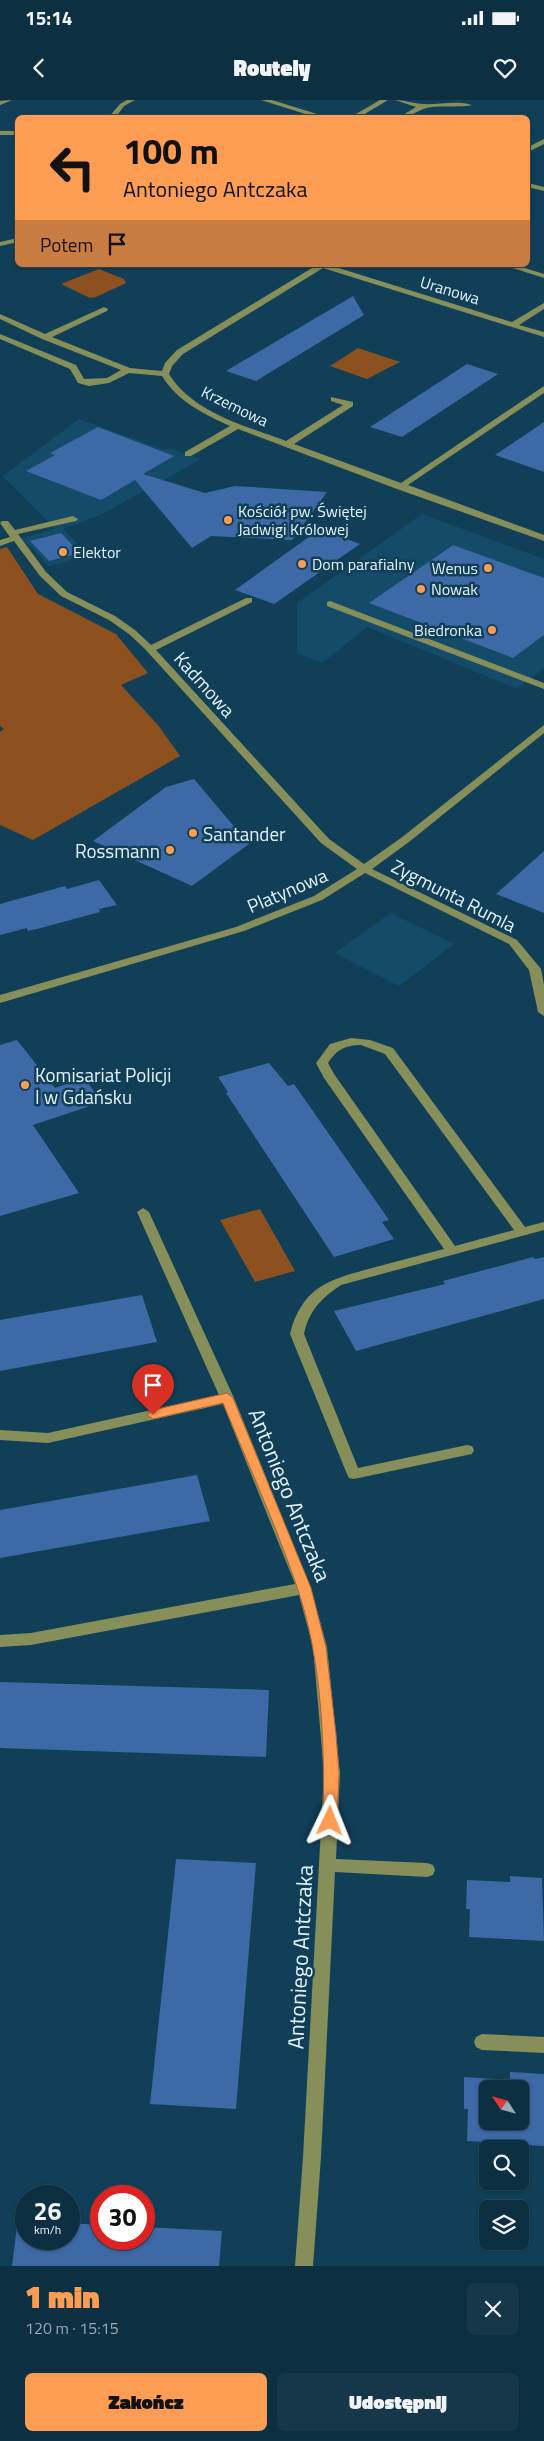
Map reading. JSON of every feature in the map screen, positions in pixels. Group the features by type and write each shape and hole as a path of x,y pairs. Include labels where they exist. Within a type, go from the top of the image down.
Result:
{"street":[{"path":"0,103 8,100"},
{"path":"114,115 122,105 132,100"},
{"path":"264,100 317,115"},
{"path":"358,115 385,100"},
{"path":"398,100 422,106 454,103 470,105"},
{"path":"406,115 422,106"},
{"path":"0,133 15,132"},
{"path":"530,149 544,141"},
{"path":"530,185 544,189"},
{"path":"0,244 15,241"},
{"path":"0,316 45,337 128,370 165,374 168,365 180,352 319,267"},
{"name":"Uranowa","path":"328,267 544,335"},
{"path":"514,267 544,276"},
{"path":"514,325 544,305"},
{"path":"45,337 104,309"},
{"path":"0,336 73,367 81,380 89,383 109,380 128,370"},
{"name":"Krzemowa","path":"165,374 172,387 199,408 237,426 544,538"},
{"path":"400,487 544,389"},
{"path":"286,445 350,404 334,399"},
{"path":"188,454 237,426"},
{"path":"0,543 14,536 73,519"},
{"name":"Kadmowa","path":"5,523 43,574 64,594 126,627 150,649 325,841 364,869"},
{"path":"150,649 249,600"},
{"path":"330,604 544,686"},
{"name":"Platynowa","path":"0,998 240,928 318,898 405,840 544,728"},
{"name":"Zygmunta Rumla","path":"364,869 513,942 535,970 544,1012"},
{"path":"452,1251 328,1075 322,1063 327,1052 339,1044 357,1041 375,1043 388,1052 522,1232"},
{"name":"Antoniego Antczaka","path":"143,1212 227,1398 304,1588 320,1647 332,1773 304,2266"},
{"path":"468,1450 354,1474 297,1334 306,1307 324,1289 337,1282 544,1226"},
{"name":"Antoniego Antczaka","path":"0,1435 48,1438 227,1398"},
{"path":"0,1641 31,1639 304,1588"},
{"path":"328,1865 427,1870"},
{"path":"482,2042 544,2045"}],"shaded area":[{"path":"99,269 124,279 126,283 90,298 61,284"},
{"path":"358,348 400,362 367,379 330,366"},
{"path":"79,419 165,450 169,448 201,459 103,514 63,529 89,556 49,566 22,538 55,529 3,476"},
{"path":"422,514 544,559 544,668 517,689 367,627 322,663 297,653 297,603"},
{"path":"7,547 38,594 116,634 148,673 121,685 158,725 180,756 33,840 0,825 0,732 4,729 0,726 0,549"},
{"path":"391,913 454,944 399,986 335,953"},
{"path":"260,1209 295,1271 255,1282 220,1220"}],"building":[{"path":"353,296 364,315 256,381 226,371"},
{"path":"467,364 498,374 402,437 370,427"},
{"path":"544,422 544,472 495,455 519,439"},
{"path":"98,427 174,456 143,474 205,493 235,486 327,492 292,540 211,536 192,548 135,480 101,500 26,471 55,455 50,453"},
{"name":"Dom parafialny","path":"320,529 360,544 274,604 235,590"},
{"path":"61,533 80,553 49,561 30,541"},
{"path":"453,545 544,578 544,635 513,658 369,603"},
{"path":"194,779 249,844 192,886 93,841 166,787"},
{"path":"544,851 544,913 496,894 515,877"},
{"path":"99,880 117,905 99,909 100,912 37,929 28,931 27,928 0,935 0,904 65,886 67,889"},
{"path":"17,1040 55,1088 84,1078 102,1102 33,1125 79,1193 0,1216 0,1045"},
{"path":"269,1063 288,1086 294,1084 389,1220 382,1222 394,1239 334,1257 226,1093 228,1092 218,1077"},
{"path":"533,1257 535,1259 544,1257 544,1299 356,1351 334,1311 445,1284 443,1281"},
{"path":"142,1295 157,1342 0,1371 0,1320"},
{"path":"197,1475 210,1521 0,1558 0,1510"},
{"path":"0,1682 269,1690 266,1757 0,1748"},
{"path":"176,1859 256,1863 236,2109 150,2104"},
{"path":"510,1876 542,1878 544,1941 469,1937 470,1909 466,1909 467,1880 510,1882"},
{"path":"510,2072 544,2074 544,2146 529,2145 529,2140 467,2141 468,2109 464,2109 464,2077 510,2080"},
{"path":"80,2224 90,2224 90,2250 155,2250 155,2228 222,2231 219,2266 12,2266 15,2242 15,2250 80,2250"}],"place":[{"name":"Kościół pw. Świętej Jadwigi Królowej","path":"228,520"},
{"name":"Elektor","path":"63,552"},
{"name":"Dom parafialny","path":"302,564"},
{"name":"Wenus","path":"488,568"},
{"name":"Nowak","path":"421,589"},
{"name":"Biedronka","path":"492,630"},
{"name":"Santander","path":"193,833"},
{"name":"Rossmann","path":"170,850"},
{"name":"Komisariat Policji I w Gdańsku","path":"25,1085"}],"route":[{"path":"153,1415 227,1398 304,1588 320,1647 332,1773 330,1821"}]}
